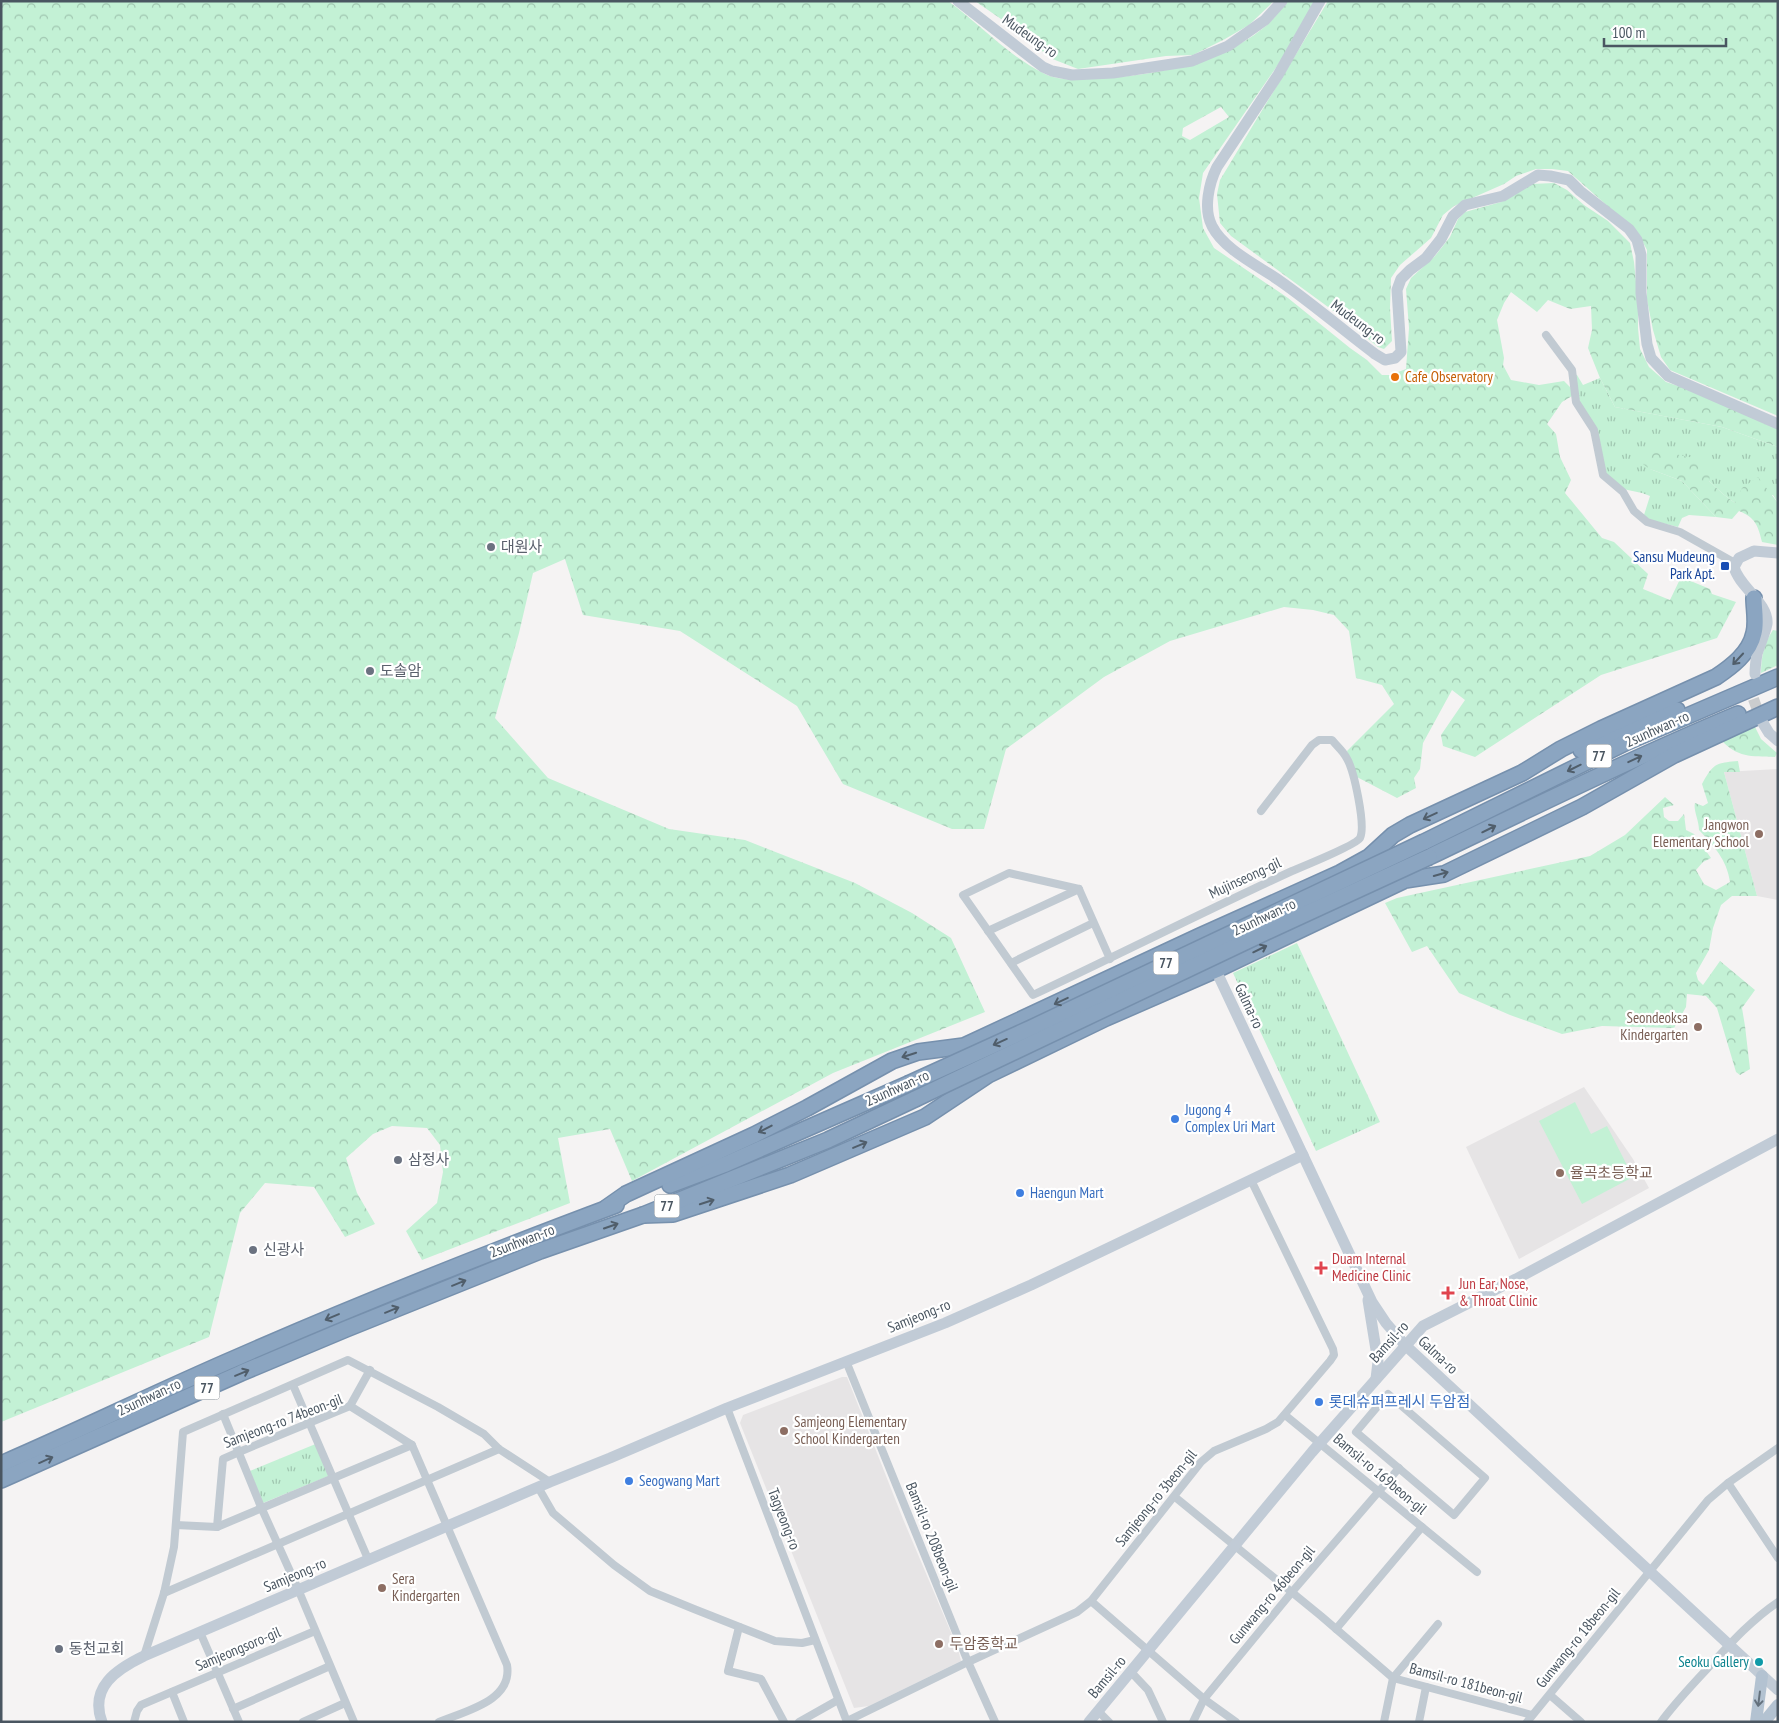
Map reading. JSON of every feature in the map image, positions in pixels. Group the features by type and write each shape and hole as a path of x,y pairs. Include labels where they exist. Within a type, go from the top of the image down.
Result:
{"highway":[{"path":"606,1208 626,1194 754,1135 892,1061 918,1052 964,1046 1322,881 1368,857 1393,835 1410,825 1522,773 1597,731 1716,677 1729,669 1744,653 1754,634 1754,598"},
{"path":"1522,773 1533,771 1625,730 1711,697 1773,679"},
{"name":"2sunhwan-ro","path":"1,1464 235,1358 410,1285 606,1208 726,1164 908,1084 1031,1028 1424,842 1627,742 1773,679"},
{"name":"2sunhwan-ro","path":"1,1480 241,1373 414,1301 540,1251 643,1215 828,1140 1264,933 1684,737 1778,698"},
{"path":"981,1078 1106,1018 1197,979 1405,880 1444,874 1582,807 1674,755 1778,707"},
{"path":"1410,825 1400,835 1396,845 1414,879"},
{"path":"643,1215 673,1214 790,1175 925,1117 981,1078 1025,1043 1282,915 1359,874 1382,844"},
{"path":"1282,915 1308,890 1322,881"},
{"path":"1155,978 1163,976 1197,979"},
{"path":"1106,1018 1136,987"},
{"path":"939,1050 949,1056 958,1068 964,1082 964,1090"}],"main road":[{"name":"Mudeung-ro","path":"958,1 1043,67 1072,75 1113,73 1192,61 1228,46 1266,20 1282,1"},
{"name":"Mudeung-ro","path":"1320,1 1278,76 1217,167 1209,183 1207,201 1211,224 1223,242 1284,284 1385,360 1395,358 1401,352 1397,290 1401,279 1426,258 1441,239 1453,216 1465,205 1503,196 1538,175 1569,180 1580,191 1629,229 1637,240 1641,255 1641,294 1647,344 1652,358 1668,376 1778,424"},
{"path":"1754,674 1756,656 1766,624 1766,617 1762,608 1736,574 1734,567 1739,558 1754,551 1778,553"},
{"path":"1761,720 1769,733 1778,741"},
{"name":"Galma-ro","path":"1200,936 1367,1291 1386,1323 1405,1345 1778,1690"},
{"name":"Bamsil-ro","path":"1089,1722 1320,1442 1424,1326 1778,1139"},
{"name":"Samjeong-ro","path":"102,1722 98,1701 103,1689 118,1670 144,1656 368,1559 727,1408 945,1323 1031,1285 1303,1156"},
{"path":"1367,1291 1378,1362 1376,1379"},
{"path":"1756,1722 1762,1676 1778,1676"},
{"path":"1764,1722 1778,1705"}],"street":[{"path":"1546,335 1572,370 1576,402 1594,430 1603,475 1623,492 1634,510 1647,522 1680,532 1735,563"},
{"name":"Mujinseong-gil","path":"1079,889 1009,873 963,895 1033,995 1235,897 1332,852 1354,844 1360,839 1362,831 1360,801 1347,758 1332,740 1319,740 1312,745 1262,811"},
{"path":"988,931 1079,889 1110,959"},
{"name":"Galma-ro","path":"1192,919 1200,936"},
{"path":"1011,963 1093,923"},
{"name":"Samjeong-ro 3beon-gil","path":"847,1722 968,1662 1077,1612 1091,1601 1195,1469 1209,1455 1278,1422 1330,1361 1334,1355 1332,1349 1251,1180"},
{"path":"144,1656 164,1593 174,1548 183,1432 348,1360 438,1407 484,1434 499,1449 550,1482"},
{"name":"Bamsil-ro 208beon-gil","path":"846,1361 968,1662 995,1722"},
{"path":"350,1406 370,1370"},
{"path":"293,1385 368,1559"},
{"path":"1388,1394 1485,1478 1454,1515 1399,1468 1356,1432 1388,1394"},
{"name":"Samjeong-ro 74beon-gil","path":"217,1527 222,1459 350,1406 412,1445"},
{"name":"Tagyeong-ro","path":"727,1408 847,1722"},
{"path":"223,1414 261,1508 298,1589 354,1722"},
{"name":"Bamsil-ro 169beon-gil","path":"1285,1415 1477,1572"},
{"path":"176,1525 217,1527 412,1445 508,1672 502,1690 493,1699 440,1722"},
{"name":"Gunwang-ro 18beon-gil","path":"1529,1719 1708,1500 1728,1483 1778,1448"},
{"path":"164,1593 499,1449"},
{"name":"Gunwang-ro 46beon-gil","path":"1193,1722 1204,1699 1292,1592 1399,1468"},
{"path":"1728,1483 1778,1558"},
{"path":"538,1487 548,1506 558,1518 614,1565 650,1591 776,1640 802,1643 815,1640"},
{"path":"1174,1497 1234,1547"},
{"name":"Bamsil-ro 169beon-gil","path":"1336,1630 1422,1527"},
{"name":"Bamsil-ro 181beon-gil","path":"1234,1547 1292,1592 1393,1678 1529,1719"},
{"name":"Bamsil-ro","path":"1091,1601 1148,1651"},
{"path":"1661,1722 1678,1700 1729,1645 1761,1613 1778,1602"},
{"name":"Bamsil-ro 181beon-gil","path":"1384,1722 1393,1678 1438,1624"},
{"path":"739,1627 728,1671 755,1676 761,1679 784,1722"},
{"name":"Samjeongsoro-gil","path":"134,1722 136,1711 141,1705 316,1631"},
{"path":"200,1632 239,1722"},
{"path":"1148,1651 1204,1699 1236,1722"},
{"path":"233,1709 330,1666"},
{"path":"1131,1672 1148,1690 1162,1722"},
{"path":"1419,1722 1426,1687"},
{"path":"172,1692 184,1722"},
{"path":"1550,1695 1581,1722"},
{"path":"799,1722 838,1700"},
{"path":"303,1722 345,1703"},
{"path":"1098,1711 1109,1722"}],"shaded area":[{"name":"Jangwon Elementary School","path":"1778,769 1778,900 1757,896 1724,772"},
{"name":"율곡초등학교","path":"1584,1087 1633,1159 1649,1188 1519,1259 1466,1147"},
{"path":"842,1377 847,1377 903,1519 958,1649 961,1661 869,1706 854,1708 740,1423 743,1415"}],"green space":[{"path":"1,1 948,1 1032,67 1052,77 1073,79 1121,77 1185,66 1226,51 1245,41 1272,20 1287,1 1315,1 1286,53 1203,173 1199,198 1203,228 1214,248 1288,298 1367,360 1382,375 1390,375 1406,369 1409,328 1406,289 1411,278 1435,256 1450,237 1458,219 1465,212 1501,202 1531,184 1554,183 1567,190 1584,205 1608,221 1630,243 1638,301 1640,349 1649,367 1666,382 1690,390 1778,428 1778,447 1722,427 1615,407 1600,378 1588,348 1592,330 1591,306 1570,309 1548,300 1537,312 1511,292 1497,320 1504,358 1503,365 1511,380 1539,385 1564,381 1571,388 1572,396 1562,402 1547,424 1556,434 1560,457 1571,480 1565,493 1602,538 1614,542 1648,574 1643,589 1670,600 1681,577 1710,589 1712,594 1736,602 1717,638 1601,675 1475,757 1443,746 1441,735 1465,700 1452,690 1423,743 1420,769 1414,778 1416,788 1397,798 1355,776 1347,751 1394,704 1382,685 1356,678 1349,631 1334,615 1313,610 1284,607 1170,641 1104,677 1006,749 984,829 952,829 843,784 797,706 680,631 583,615 565,559 533,573 519,633 495,718 548,778 669,829 745,840 855,883 912,913 951,938 985,1012 833,1073 632,1181 610,1129 558,1138 570,1203 422,1260 406,1231 437,1203 443,1172 440,1145 427,1128 392,1126 373,1134 346,1158 357,1193 375,1224 345,1237 314,1187 265,1183 240,1213 209,1337 1,1422","holes":["1221,107 1229,117 1190,140 1182,136 1183,128"]},
{"path":"975,1 1274,1 1249,25 1193,55 1166,56 1078,69 1050,58 1024,35"},
{"path":"1328,1 1778,1 1778,416 1670,370 1661,357 1647,300 1647,250 1638,233 1568,171 1536,169 1516,176 1504,184 1454,206 1443,215 1431,238 1400,265 1391,278 1392,341 1384,349 1378,347 1339,315 1231,236 1220,223 1217,194 1220,180"},
{"path":"1574,375 1577,375 1583,385 1600,378 1615,407 1722,427 1778,447 1778,503 1773,495 1735,503 1709,481 1650,469 1682,481 1716,517 1689,515 1682,518 1678,527 1650,520 1644,515 1650,496 1623,489 1605,473 1577,393"},
{"path":"1661,451 1712,462 1709,481 1735,503 1742,488 1758,477 1778,503 1778,545 1762,542 1755,523 1745,514 1739,511 1732,519 1716,517 1682,481 1650,469 1637,460 1639,452"},
{"path":"1773,630 1778,631 1778,665 1761,673 1764,650"},
{"path":"1753,723 1761,739 1777,753 1775,757 1745,755 1733,750 1720,739"},
{"path":"1738,761 1740,772 1724,772 1757,896 1732,896 1721,905 1713,928 1709,950 1696,973 1698,980 1703,985 1720,961 1755,990 1742,1008 1750,1069 1740,1075 1736,1072 1717,1008 1706,996 1687,994 1686,1007 1674,1028 1602,1026 1562,1034 1510,1015 1459,993 1427,946 1412,952 1385,903 1397,898 1590,856 1625,835 1665,797 1674,805 1663,808 1664,817 1669,821 1678,821 1684,814 1686,830 1694,834 1711,858 1703,862 1696,870 1704,884 1716,890 1730,882 1723,860 1699,830 1695,803 1703,806 1708,803 1702,784 1712,768 1719,764"},
{"path":"1297,943 1380,1122 1316,1151 1233,973"},
{"path":"1575,1102 1591,1134 1607,1126 1633,1177 1582,1204 1539,1121"},
{"path":"318,1443 331,1475 263,1503 250,1471"}],"tunnel":[{"path":"1753,683 1751,692 1761,720"}],"place":[{"name":"Cafe Observatory","path":"1395,377"},
{"name":"대원사","path":"491,547"},
{"name":"Sansu Mudeung Park Apt.","path":"1725,566"},
{"name":"도솔암","path":"370,671"},
{"name":"Jangwon Elementary School","path":"1759,834"},
{"name":"Seondeoksa Kindergarten","path":"1698,1027"},
{"name":"Jugong 4 Complex Uri Mart","path":"1175,1119"},
{"name":"삼정사","path":"398,1160"},
{"name":"율곡초등학교","path":"1560,1173"},
{"name":"Haengun Mart","path":"1020,1193"},
{"name":"신광사","path":"253,1250"},
{"name":"Duam Internal Medicine Clinic","path":"1321,1268"},
{"name":"Jun Ear, Nose, & Throat Clinic","path":"1448,1293"},
{"name":"롯데슈퍼프레시 두암점","path":"1319,1402"},
{"name":"Samjeong Elementary School Kindergarten","path":"784,1431"},
{"name":"Seogwang Mart","path":"629,1481"},
{"name":"Sera Kindergarten","path":"382,1588"},
{"name":"두암중학교","path":"939,1644"},
{"name":"동천교회","path":"59,1649"},
{"name":"Seoku Gallery","path":"1759,1662"}]}
